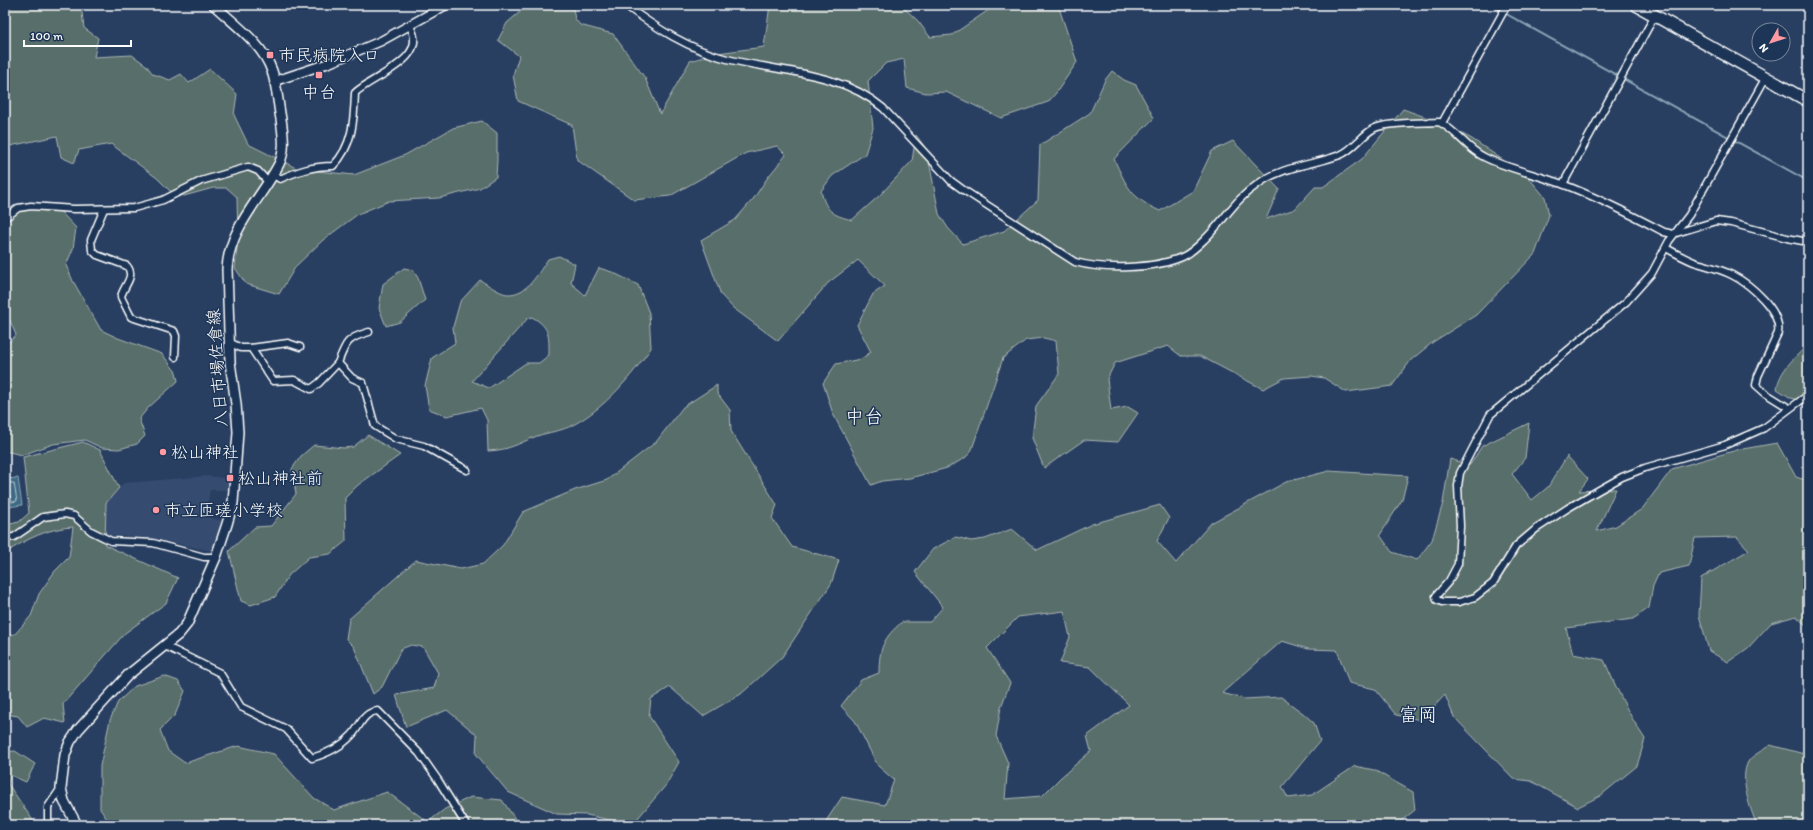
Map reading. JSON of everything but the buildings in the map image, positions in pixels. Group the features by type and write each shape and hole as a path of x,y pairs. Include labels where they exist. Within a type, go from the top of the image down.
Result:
{"highway":[{"path":"1636,5 1808,101"}],"main road":[{"name":"八日市場佐倉線","path":"77,825 64,801 62,788 65,755 73,737 128,675 179,634 187,624 216,557 232,503 237,443 236,404 230,362 229,342 227,269 230,246 238,229 279,163 284,146 275,81 272,70 264,56 250,40 214,5"}],"street":[{"path":"275,81 341,58 381,40 446,5"},
{"path":"625,5 650,24 686,44 726,58 836,81 872,98 951,180 962,189 1075,262 1086,265 1106,268 1137,266 1168,262 1184,256 1204,240 1237,201 1258,183 1278,172 1342,155 1353,147 1364,134 1374,128 1439,122 1447,126 1471,149 1484,157 1563,184 1610,203 1664,232 1673,234 1716,222 1731,223 1808,242"},
{"path":"1442,123 1507,5"},
{"path":"1563,184 1655,15"},
{"path":"5,218 18,208 31,206 104,209 134,208 163,200 201,181 243,168 253,169 270,178 280,179 302,170 319,166 333,166 341,158 354,124 355,93 361,86 384,75 410,52 414,46 415,34 409,25"},
{"path":"1766,77 1689,215 1673,234 1652,274 1626,302 1490,415 1460,473 1458,486 1460,526 1458,564 1449,581 1436,596 1437,600 1449,603 1459,602 1475,597 1493,583 1516,546 1536,529 1616,480 1645,468 1725,445 1764,428 1807,396"},
{"path":"104,209 91,240 92,250 97,255 127,266 130,275 121,297 128,315 174,332 176,336 175,357"},
{"path":"1666,248 1682,257 1721,270 1738,278 1752,288 1774,311 1779,326 1778,333 1758,376 1756,385 1765,393 1789,408"},
{"path":"251,348 273,381 294,380 311,389 319,383 338,363 344,346 353,336 369,332"},
{"path":"229,342 241,348 288,343 300,347"},
{"path":"338,363 352,378 362,383 375,426 396,439 424,446 467,470"},
{"path":"5,538 14,537 43,517 65,514 74,516 91,531 111,541 153,543 204,557 216,557"},
{"path":"165,646 220,673 241,707 286,729 312,758 325,755 352,736 365,716 378,710 419,753 466,825"},
{"path":"48,825 48,807 62,788"}],"shaded area":[{"name":"市立匝瑳小学校","path":"208,476 231,479 230,490 210,490 205,516 222,521 212,551 150,538 105,535 106,503 124,483"}],"green space":[{"path":"5,5 81,5 84,28 98,38 94,57 132,55 146,65 153,74 170,80 181,74 189,83 210,69 237,94 234,115 248,144 298,169 354,175 405,155 453,128 482,121 497,133 496,177 480,188 439,198 389,201 358,214 323,240 296,266 279,294 246,284 235,268 238,238 237,197 227,188 213,188 184,196 171,192 157,178 111,144 79,150 74,163 61,157 57,136 5,147"},
{"path":"528,5 572,5 575,19 580,25 613,34 645,78 660,114 690,61 717,53 764,47 770,5 901,5 918,21 930,37 952,35 996,5 1058,5 1077,62 1048,102 1001,118 946,92 926,93 907,88 904,59 886,63 868,81 873,128 865,154 832,176 821,191 825,203 831,211 839,216 852,220 880,195 912,161 916,135 927,150 939,214 948,228 963,244 1004,231 1038,200 1040,145 1090,113 1105,80 1112,71 1124,80 1136,85 1154,118 1114,159 1131,191 1142,201 1160,211 1193,191 1212,151 1233,141 1279,189 1266,219 1295,209 1315,187 1323,187 1362,159 1403,109 1439,122 1472,139 1528,177 1545,197 1549,215 1535,254 1476,315 1433,342 1411,360 1392,386 1346,392 1324,378 1311,376 1284,378 1263,389 1200,356 1181,356 1168,346 1115,363 1107,379 1111,410 1128,407 1138,413 1118,442 1084,440 1044,468 1032,438 1036,406 1059,374 1056,341 1044,338 1026,340 1003,358 971,452 965,458 947,468 910,478 882,481 871,485 833,414 823,383 836,364 861,359 871,352 857,325 873,294 885,286 858,260 828,283 778,341 733,308 721,295 701,240 735,220 754,198 768,177 786,155 777,146 746,153 670,196 634,200 577,160 572,125 518,101 513,75 519,56 498,40 507,23"},
{"path":"58,209 76,228 73,249 66,265 73,281 101,330 118,338 162,354 176,372 178,381 148,408 139,419 145,436 137,444 119,449 102,448 85,440 53,444 22,455 5,451 5,347 16,335 5,309 5,211"},
{"path":"559,256 575,264 571,283 585,295 599,268 612,272 638,285 649,313 651,348 626,381 606,401 585,418 564,429 537,436 508,448 488,451 487,420 481,408 447,416 429,409 425,386 432,358 455,343 453,327 460,302 480,280 500,292 507,294 521,291 532,282 548,259","holes":["532,317 542,324 547,333 549,355 539,363 526,363 489,388 472,381 528,318"]},
{"path":"404,268 413,270 418,278 425,300 400,322 386,326 379,308 383,284"},
{"path":"1808,345 1808,402 1791,398 1777,389 1778,382 1784,370"},
{"path":"717,385 717,393 730,410 731,431 777,505 772,518 792,547 839,560 831,584 782,657 741,694 703,716 670,687 651,699 649,716 679,762 666,785 632,825 587,815 557,814 508,792 476,754 477,735 447,710 406,727 396,695 434,688 438,673 423,647 411,645 401,649 382,687 373,694 354,647 346,639 349,619 416,560 461,569 483,564 503,545 523,512 575,490 607,480 656,442 683,407"},
{"path":"1529,423 1525,458 1512,474 1532,500 1548,487 1567,456 1588,479 1579,491 1616,489 1597,531 1616,526 1642,509 1672,469 1737,450 1777,443 1796,477 1808,481 1808,627 1796,616 1771,623 1748,648 1728,662 1709,651 1699,615 1701,578 1749,550 1737,537 1695,538 1689,566 1659,573 1653,586 1649,608 1633,619 1566,628 1573,654 1604,660 1628,710 1645,739 1637,766 1600,796 1578,807 1531,781 1514,779 1454,717 1445,695 1421,720 1396,715 1375,689 1349,683 1337,650 1308,649 1282,641 1222,693 1244,699 1281,697 1314,723 1320,741 1282,787 1288,798 1312,795 1355,766 1374,770 1413,792 1415,810 1396,825 828,825 826,821 842,797 885,805 894,780 878,766 855,721 841,706 861,680 879,673 881,651 883,644 890,633 902,622 930,622 943,607 915,572 933,549 956,537 971,541 985,539 1012,529 1037,550 1092,524 1160,505 1169,518 1157,541 1176,563 1211,523 1286,482 1329,471 1408,476 1402,500 1380,535 1392,552 1417,560 1432,540 1443,503 1450,459 1470,465 1482,446","holes":["1064,611 1070,637 1060,663 1090,667 1129,705 1087,736 1091,751 1042,796 1005,799 1008,763 996,736 1001,707 1010,683 987,648 1018,617"]},
{"path":"368,435 400,455 358,485 345,498 346,541 330,554 309,557 289,575 275,597 251,605 241,601 229,551 255,527 271,526 296,494 292,469 301,456 314,445 344,448 353,447"},
{"path":"83,442 100,450 119,488 106,503 105,545 178,578 166,603 125,633 63,704 65,723 44,718 27,727 18,716 5,714 5,635 15,634 31,616 39,594 55,571 69,557 73,527 38,535 5,553 5,525 19,522 29,513 23,457"},
{"path":"164,676 178,681 185,691 175,715 160,730 168,751 185,763 238,746 274,754 314,798 334,810 387,792 428,822 445,809 471,797 502,800 518,823 517,825 196,825 181,820 155,825 112,825 100,809 100,766 110,720 118,702 135,686"},
{"path":"1770,745 1808,755 1808,825 1757,825 1746,794 1746,769 1748,762 1752,757"},
{"path":"15,751 35,764 26,782 10,775 8,784 34,822 33,825 5,825 5,752"}],"water":[{"path":"18,478 22,505 8,507 5,479"}],"waterway":[{"path":"1490,5 1808,181"}],"place":[{"name":"市民病院入ロ","path":"270,55"},
{"name":"中台","path":"319,75"},
{"name":"松山神社","path":"163,452"},
{"name":"松山神社前","path":"230,478"},
{"name":"市立匝瑳小学校","path":"156,510"}],"district":[{"name":"中台","path":"864,416"},
{"name":"富岡","path":"1418,714"}]}
